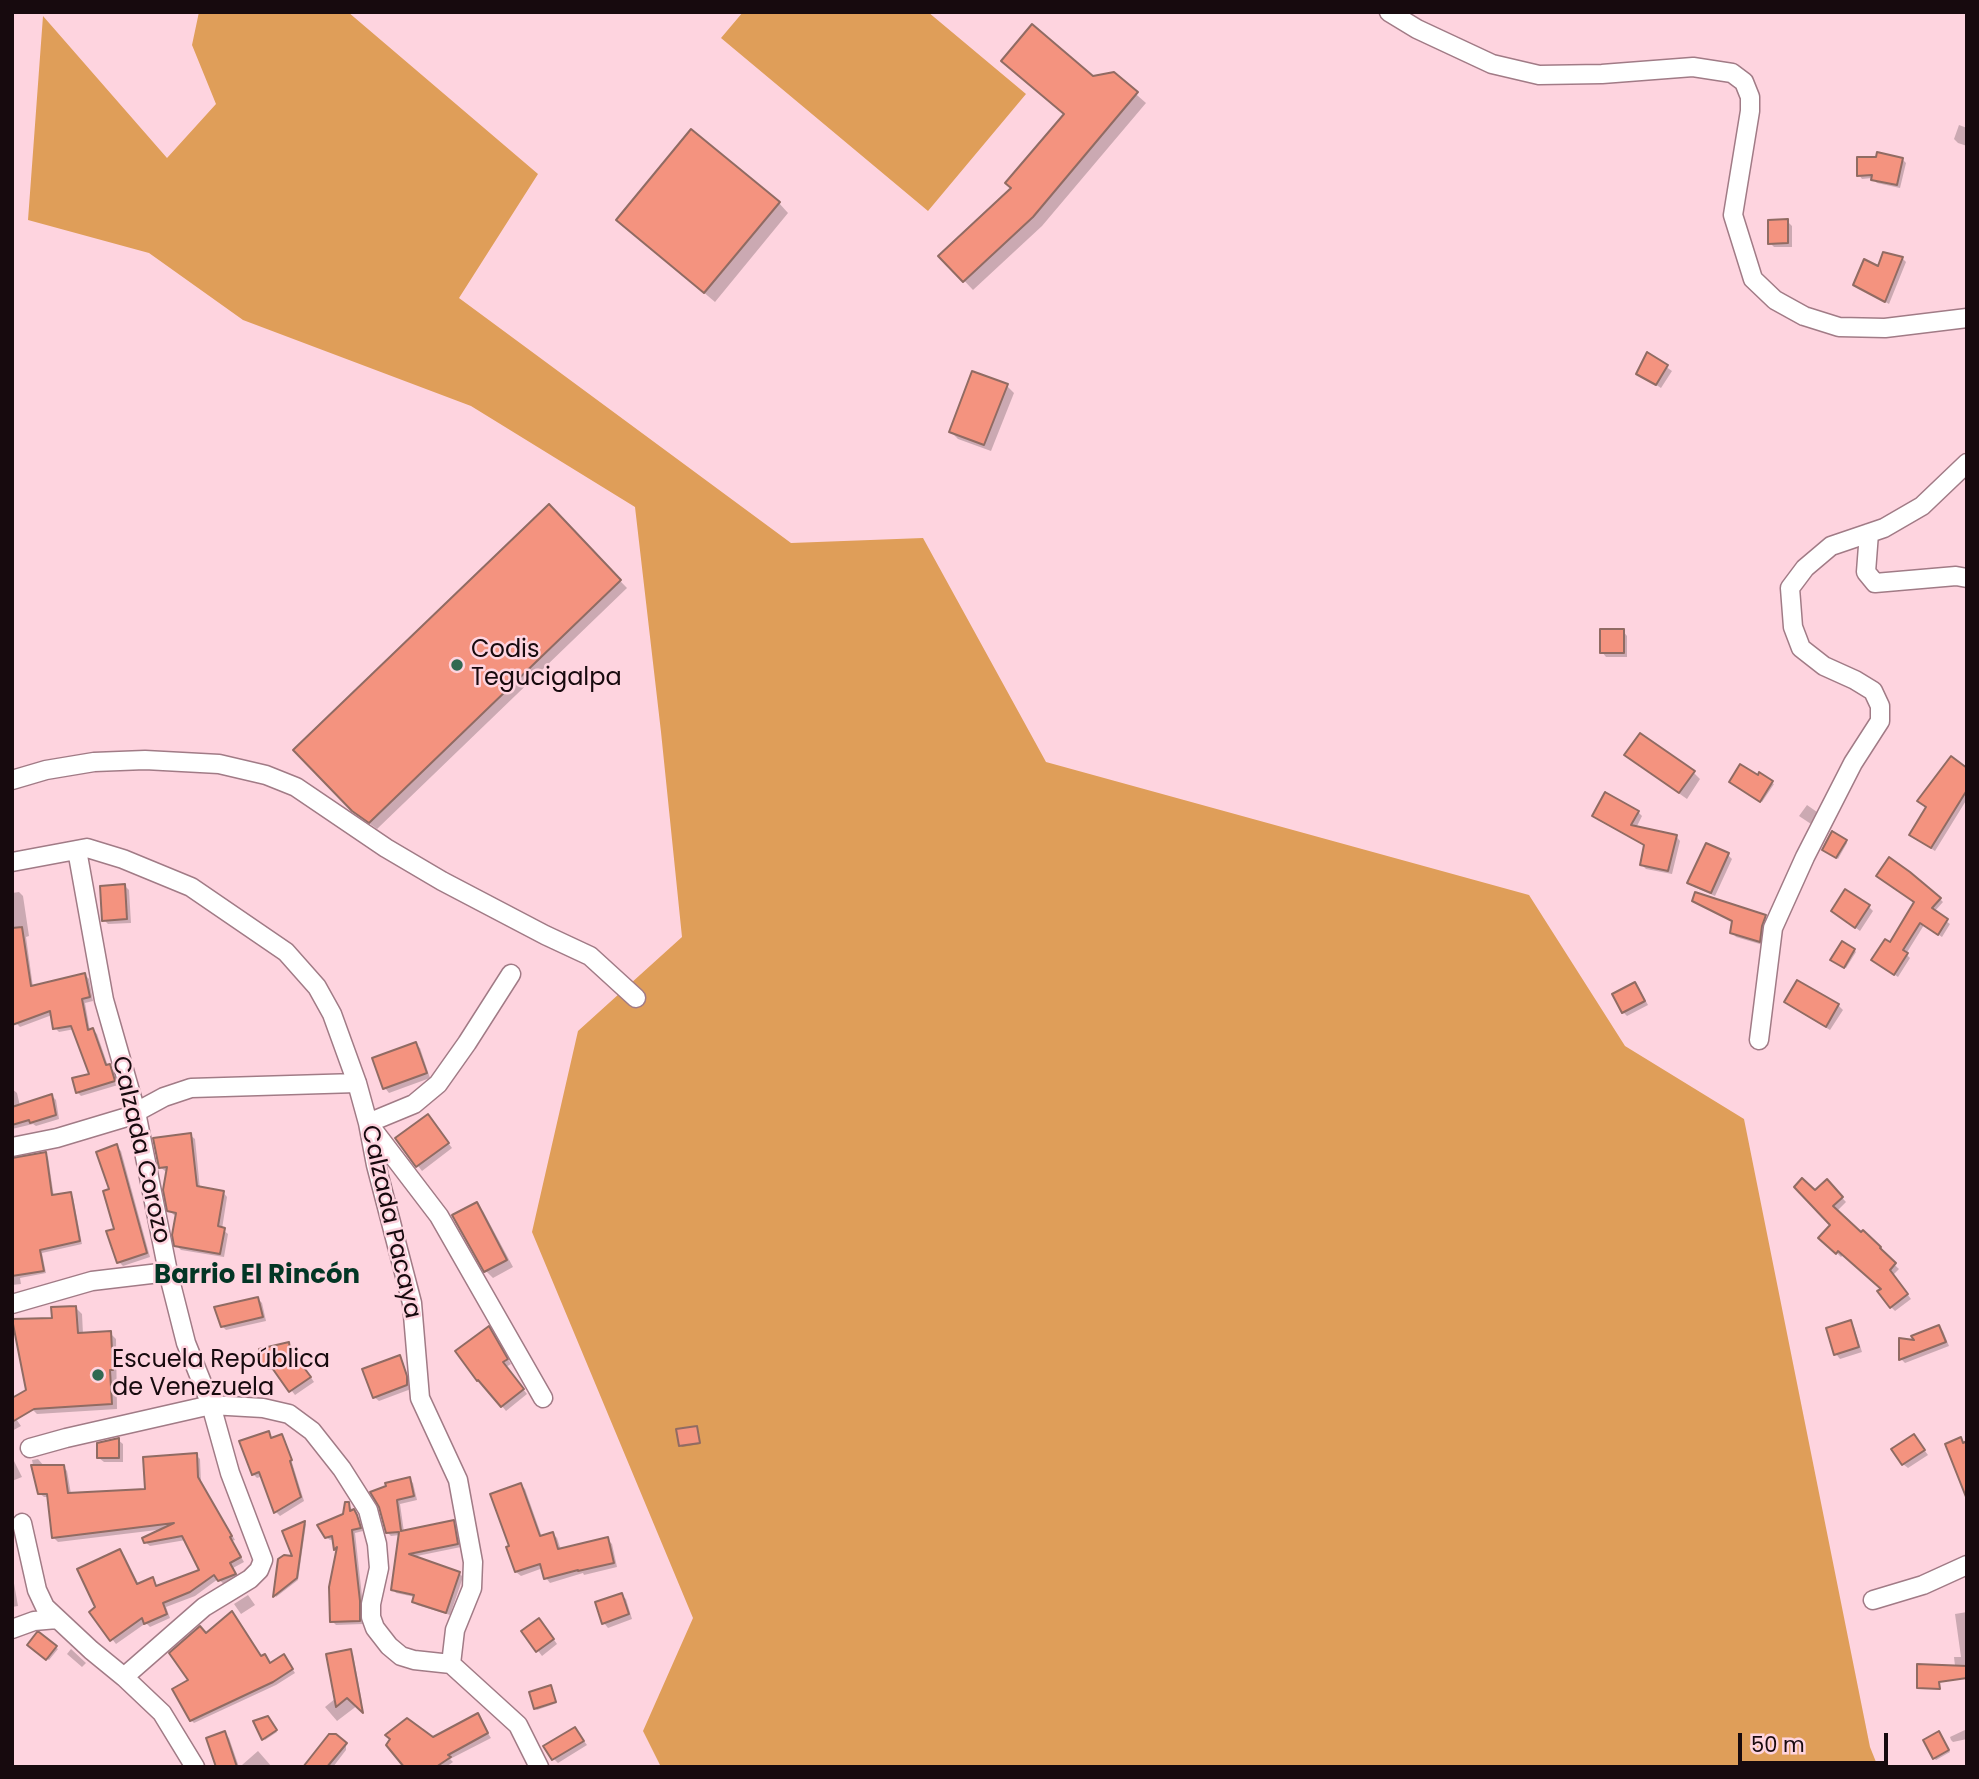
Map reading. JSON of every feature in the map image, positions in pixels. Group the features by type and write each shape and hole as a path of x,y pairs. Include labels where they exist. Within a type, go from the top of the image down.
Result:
{"street":[{"path":"1389,12 1417,29 1492,64 1539,75 1602,74 1692,67 1732,74 1744,82 1750,97 1733,215 1753,279 1775,300 1804,316 1839,327 1885,328 1967,317"},
{"path":"1759,1040 1773,928 1805,857 1853,763 1880,721 1880,706 1872,691 1824,666 1801,648 1793,627 1790,588 1805,568 1831,546 1884,528 1922,506 1967,463"},
{"path":"1869,533 1866,572 1875,583 1956,576 1967,578"},
{"path":"12,780 94,762 145,760 219,764 266,775 296,787 386,848 442,880 590,956 636,998"},
{"name":"Calzada Pacaya","path":"12,862 87,848 123,859 191,887 286,951 317,987 332,1014 357,1083 412,1303 420,1398 458,1480 473,1562 472,1588 455,1630 451,1664"},
{"name":"Calzada Corozo","path":"77,850 103,1000 136,1112 168,1272 186,1343 211,1405 230,1473 263,1560 250,1580 204,1607 124,1677"},
{"path":"511,974 438,1084 414,1104 368,1123 439,1216 543,1398"},
{"path":"12,1147 69,1135 127,1117 164,1097 191,1088 357,1083"},
{"path":"12,1304 92,1281 168,1272"},
{"path":"30,1448 211,1405 263,1408 289,1414 312,1431 342,1469 368,1510 377,1544 379,1569 370,1617 375,1628 401,1656 451,1664 518,1726 539,1767"},
{"path":"22,1523 37,1590 45,1607 162,1713 195,1767"},
{"path":"1873,1600 1923,1585 1967,1565"},
{"path":"12,1629 34,1621 57,1619"}],"shaded area":[{"path":"199,12 348,12 538,174 459,298 791,543 923,538 1046,762 1529,895 1625,1046 1744,1119 1870,1747 1878,1767 661,1767 643,1731 693,1618 532,1232 578,1031 682,937 635,507 471,406 243,320 149,253 28,220 43,16 167,158 216,104 192,45"},
{"path":"743,12 928,12 1026,94 928,211 721,38"}],"building":[{"path":"1032,24 1093,76 1114,72 1138,92 1033,217 963,282 938,256 1011,188 1005,183 1064,114 1001,61"},
{"path":"691,129 780,202 704,293 616,220"},
{"path":"1877,152 1903,158 1897,185 1871,180 1872,175 1857,176 1857,157 1876,157"},
{"path":"1788,219 1788,243 1768,244 1768,220"},
{"path":"1883,252 1903,257 1885,302 1853,285 1864,259 1878,266"},
{"path":"1647,352 1668,365 1656,385 1636,374"},
{"path":"972,371 1008,384 984,445 949,432"},
{"name":"Codis Tegucigalpa","path":"549,504 621,580 369,823 352,811 293,750"},
{"path":"1600,629 1624,629 1624,653 1600,653"},
{"path":"1640,733 1695,771 1679,793 1624,755"},
{"path":"1951,756 1967,768 1967,790 1931,848 1909,835 1926,807 1917,801"},
{"path":"1740,764 1773,781 1760,802 1729,782"},
{"path":"1605,792 1639,811 1631,825 1677,835 1668,871 1640,865 1644,845 1592,816"},
{"path":"1832,831 1847,840 1836,858 1822,850"},
{"path":"1706,843 1729,853 1711,893 1687,883"},
{"path":"1889,857 1941,898 1932,908 1948,919 1938,935 1920,923 1903,950 1908,953 1894,975 1871,960 1885,939 1890,942 1914,902 1876,876"},
{"path":"125,884 127,919 102,921 100,886"},
{"path":"1845,889 1870,905 1855,928 1831,911"},
{"path":"1695,892 1766,915 1760,942 1730,933 1732,921 1692,901"},
{"path":"22,927 31,986 85,973 90,997 82,999 88,1030 93,1028 106,1065 110,1064 115,1081 76,1093 72,1078 89,1074 71,1026 53,1029 50,1011 12,1025 12,928"},
{"path":"1842,941 1855,949 1844,968 1830,960"},
{"path":"1797,980 1839,1004 1826,1027 1784,1002"},
{"path":"1635,982 1645,1001 1622,1013 1612,994"},
{"path":"416,1042 427,1073 383,1089 372,1058"},
{"path":"52,1094 56,1115 12,1125 12,1107"},
{"path":"428,1114 449,1143 416,1167 395,1138"},
{"path":"191,1133 197,1186 224,1191 218,1226 225,1228 220,1254 174,1246 172,1235 176,1213 167,1211 163,1190 167,1167 159,1168 153,1138"},
{"path":"117,1144 147,1253 117,1263 106,1231 114,1229 103,1191 109,1189 96,1152"},
{"path":"46,1152 52,1195 71,1192 80,1241 40,1250 44,1271 12,1276 12,1158"},
{"path":"1802,1178 1815,1190 1827,1179 1843,1197 1833,1206 1861,1232 1863,1230 1896,1263 1890,1270 1908,1294 1890,1308 1877,1291 1881,1289 1838,1251 1836,1254 1818,1238 1830,1225 1794,1187"},
{"path":"477,1202 507,1260 484,1272 452,1215"},
{"path":"258,1297 263,1317 221,1327 214,1307"},
{"path":"76,1306 78,1333 111,1331 112,1404 34,1409 12,1422 12,1398 26,1390 12,1319 52,1318 51,1307"},
{"path":"1851,1320 1859,1347 1834,1355 1826,1328"},
{"path":"1939,1325 1946,1342 1899,1360 1899,1338 1914,1340 1911,1336"},
{"path":"489,1326 508,1359 503,1362 524,1389 501,1407 455,1351"},
{"path":"289,1342 290,1349 311,1377 289,1392 270,1365 262,1367 259,1349"},
{"path":"400,1355 407,1385 373,1398 362,1369"},
{"path":"697,1426 700,1443 679,1446 676,1429"},
{"path":"269,1431 271,1438 282,1434 301,1497 274,1513 259,1472 252,1475 239,1441"},
{"path":"1914,1434 1925,1450 1902,1465 1891,1449"},
{"path":"1961,1437 1963,1443 1967,1441 1966,1497 1945,1444"},
{"path":"119,1438 119,1458 97,1458 97,1443"},
{"path":"197,1453 198,1477 241,1557 230,1563 236,1574 218,1581 214,1575 190,1592 163,1603 167,1614 144,1624 142,1618 110,1641 89,1612 95,1607 77,1569 120,1549 137,1584 153,1577 156,1586 199,1570 182,1536 144,1543 142,1538 174,1523 52,1538 47,1494 38,1494 31,1465 64,1465 68,1493 145,1489 143,1457"},
{"path":"410,1477 414,1496 397,1500 401,1531 454,1520 458,1544 409,1554 460,1572 446,1613 412,1602 414,1595 391,1590 399,1532 386,1533 379,1507 370,1492 386,1486 385,1483"},
{"path":"521,1483 540,1536 553,1532 558,1549 608,1537 614,1563 544,1579 540,1564 515,1572 506,1547 509,1546 490,1494"},
{"path":"345,1502 349,1502 350,1511 354,1509 361,1528 352,1530 360,1621 330,1622 329,1587 337,1547 334,1550 332,1536 325,1538 317,1525 343,1514"},
{"path":"305,1521 297,1578 273,1597 278,1559 284,1555 292,1556 282,1531"},
{"path":"622,1593 629,1614 602,1624 595,1602"},
{"path":"232,1611 261,1656 265,1654 270,1663 284,1654 293,1669 273,1682 190,1721 172,1689 188,1680 169,1653 200,1626 206,1633"},
{"path":"539,1618 554,1639 536,1652 521,1631"},
{"path":"37,1632 57,1646 46,1660 27,1645"},
{"path":"351,1649 363,1713 347,1698 336,1707 326,1654"},
{"path":"1917,1664 1967,1666 1967,1678 1939,1682 1940,1689 1917,1688"},
{"path":"551,1685 556,1702 534,1709 529,1692"},
{"path":"478,1713 488,1733 448,1755 451,1757 436,1767 404,1767 386,1745 390,1739 385,1735 407,1718 433,1737"},
{"path":"268,1716 277,1730 262,1740 253,1721"},
{"path":"575,1727 584,1741 552,1760 543,1746"},
{"path":"225,1731 237,1767 216,1767 206,1738"},
{"path":"1939,1731 1949,1750 1933,1759 1923,1740"},
{"path":"329,1734 336,1734 347,1743 327,1767 303,1767"}],"place":[{"name":"Codis Tegucigalpa","path":"457,665"},
{"name":"Escuela República de Venezuela","path":"98,1375"}],"district":[{"name":"Barrio El Rincón","path":"257,1276"}]}
